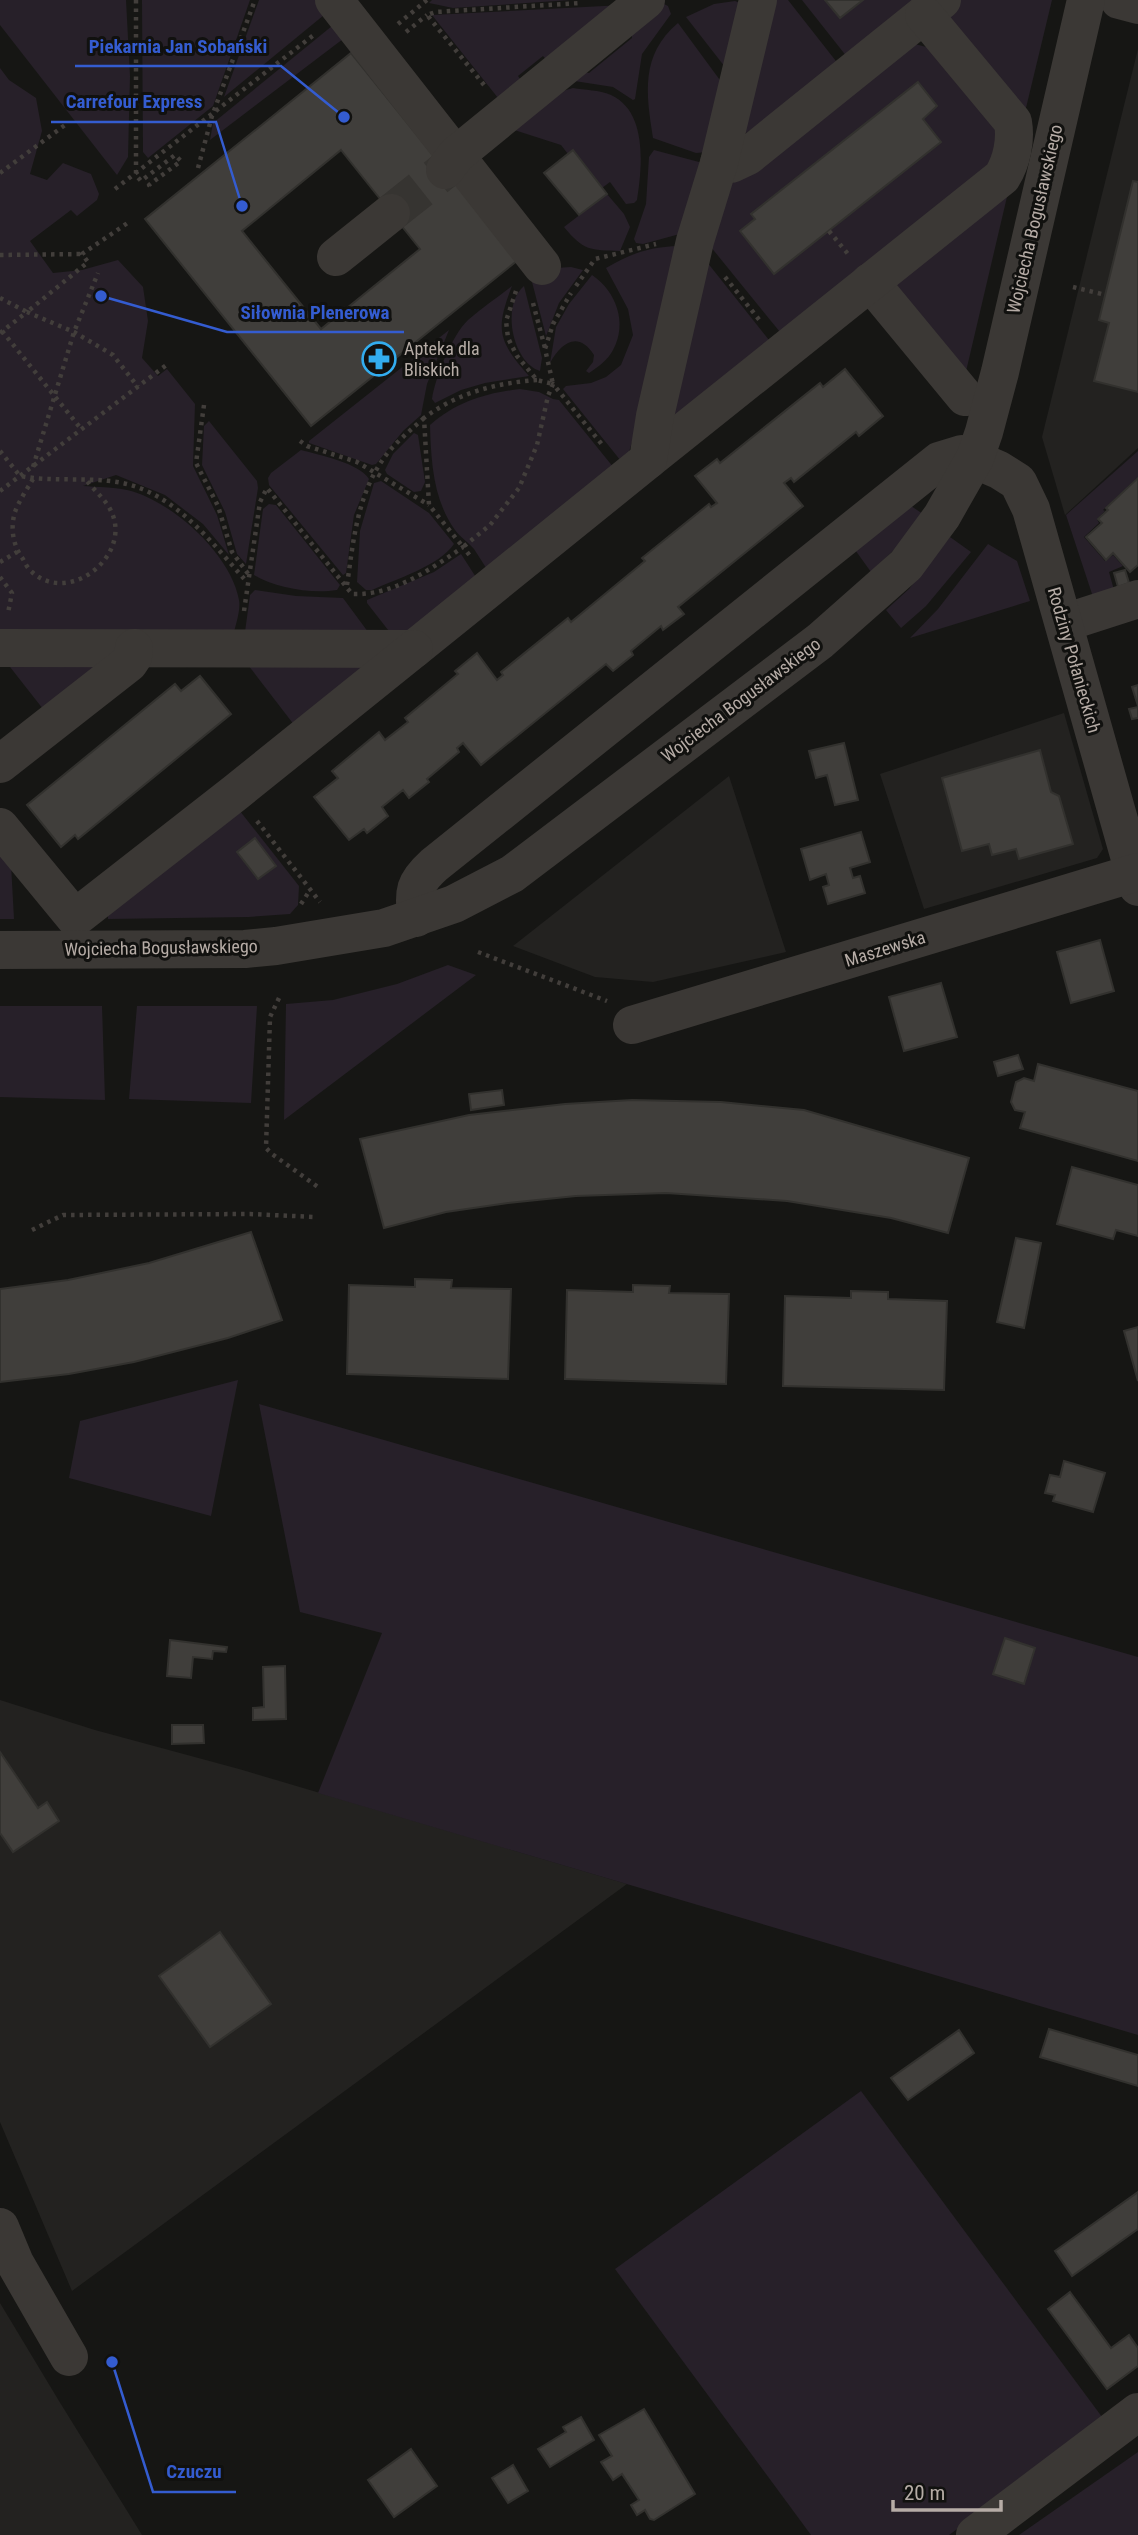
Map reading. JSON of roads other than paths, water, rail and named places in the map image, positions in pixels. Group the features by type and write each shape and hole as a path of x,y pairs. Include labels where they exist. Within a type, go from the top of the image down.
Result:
{"street":[{"path":"451,162 506,113 646,0"},
{"path":"648,460 654,416 695,241 719,163 758,0"},
{"name":"Wojciecha Bogusławskiego","path":"0,950 76,934 245,949 384,928 416,918 477,893 512,874 820,641 906,565 942,516 975,458 1000,372 1030,155 1086,0"},
{"path":"1119,0 1138,5"},
{"path":"337,3 451,162 530,280"},
{"path":"0,827 76,934 235,793 783,350 1030,155 1015,134 1013,122 933,7 748,156 731,164 719,163"},
{"path":"336,257 391,213"},
{"path":"870,282 965,397"},
{"path":"416,918 414,891 420,878 434,865 939,461 962,454 975,458"},
{"name":"Rodziny Połanieckich","path":"975,458 1018,482 1080,617 1137,878"},
{"path":"1080,617 1138,599"},
{"path":"0,648 414,649"},
{"path":"0,764 129,663 134,648"},
{"name":"Maszewska","path":"620,1013 1137,878"},
{"path":"0,2227 15,2263 69,2357"},
{"path":"975,2535 1138,2412"}],"tunnel":[{"path":"391,213 445,170"}],"place":[{"name":"Piekarnia Jan Sobański","path":"344,117"},
{"name":"Carrefour Express","path":"242,206"},
{"name":"Siłownia Plenerowa","path":"101,296"},
{"name":"Apteka dla Bliskich","path":"379,359"},
{"name":"Czuczu","path":"112,2362"}]}
